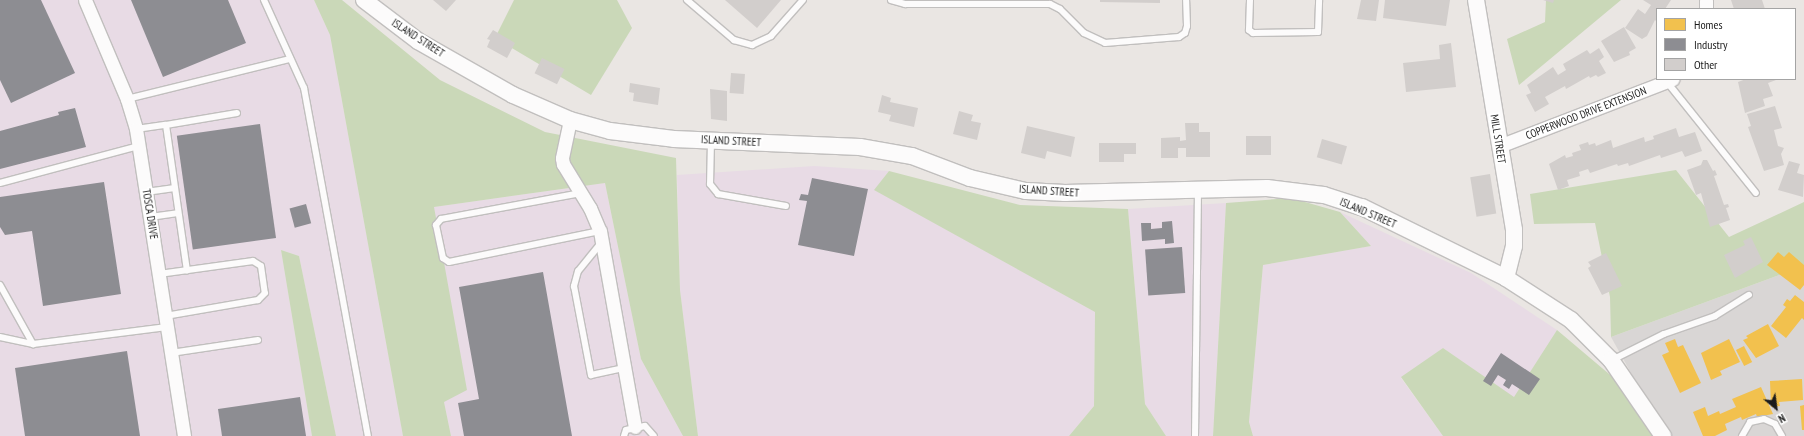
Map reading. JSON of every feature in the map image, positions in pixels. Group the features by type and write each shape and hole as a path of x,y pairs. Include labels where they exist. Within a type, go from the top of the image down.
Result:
{"street":[{"name":"TOSCA DRIVE","path":"85,0 127,99 136,129 184,436"},
{"name":"ISLAND STREET","path":"364,0 418,41 513,95 570,120 610,131 674,139 710,139 860,147 912,156 970,178 1026,191 1079,193 1267,188 1324,195 1362,207 1506,278 1570,320 1610,360 1663,436"},
{"name":"MILL STREET","path":"1476,0 1514,230 1514,246 1506,278"},
{"name":"COPPERWOOD DRIVE EXTENSION","path":"1500,146 1670,81"},
{"path":"570,120 562,158 563,164 581,193 601,236 635,427"}],"lane":[{"path":"264,0 304,88 368,436"},
{"path":"687,0 734,40 743,44 752,45 771,36 803,0"},
{"path":"891,0 905,4 1050,4 1060,10 1084,33 1105,43 1179,37 1185,33 1187,26 1186,0"},
{"path":"1250,0 1249,30 1253,33 1318,32 1319,0"},
{"path":"127,99 290,59"},
{"path":"1670,81 1756,194"},
{"path":"136,129 237,113"},
{"path":"166,125 187,270"},
{"path":"710,139 710,184 718,194 786,206"},
{"path":"0,183 139,146"},
{"path":"146,192 175,188"},
{"path":"1195,436 1198,189"},
{"path":"581,193 441,219 436,225 443,258 449,262 601,236"},
{"path":"150,217 178,213"},
{"path":"601,236 578,271 574,286 591,375 624,368"},
{"path":"0,337 33,344 166,322 258,300 264,293 261,266 257,262 159,274"},
{"path":"0,285 33,344"},
{"path":"1610,360 1664,334 1715,316 1749,295"},
{"path":"171,353 258,340"},
{"path":"1742,436 1750,422 1764,419 1775,424 1782,436"},
{"path":"624,436 624,431 635,427 648,426 654,436"}],"shaded area":[{"path":"0,0 314,0 330,35 403,436 336,436 299,256 281,250 312,436 0,436"},
{"path":"814,166 889,171 875,190 1095,312 1094,406 1069,436 698,436 680,290 677,175"},
{"path":"605,183 641,359 683,436 451,436 444,402 434,207"},
{"path":"1226,203 1213,436 1166,436 1145,404 1128,209"},
{"path":"1340,212 1471,273 1557,330 1514,398 1443,348 1401,378 1443,436 1253,436 1249,422 1263,265 1371,246"},
{"path":"1804,266 1804,436 1666,436 1611,337"}],"green space":[{"path":"314,0 342,0 440,80 545,132 676,158 680,290 698,436 683,436 641,359 605,183 434,207 467,390 444,402 451,436 403,436 330,35"},
{"path":"514,0 617,0 632,28 591,95 495,38"},
{"path":"1546,0 1621,0 1519,85 1507,39 1545,22"},
{"path":"1676,170 1729,237 1804,202 1804,266 1611,337 1610,297 1595,223 1534,224 1530,194"},
{"path":"889,171 1020,205 1128,209 1145,404 1166,436 1069,436 1094,406 1095,312 874,190"},
{"path":"1291,198 1340,212 1371,246 1263,265 1249,422 1253,436 1213,436 1226,203"},
{"path":"281,250 299,256 336,436 312,436"},
{"path":"1557,330 1660,417 1670,436 1443,436 1401,377 1443,348 1514,397"}],"building: Homes":[{"path":"1778,252 1784,257 1789,252 1804,265 1804,285 1800,290 1767,265"},
{"path":"1795,295 1804,302 1804,320 1802,318 1786,338 1771,326 1786,307 1783,305 1787,299 1790,301"},
{"path":"1768,324 1779,346 1756,358 1743,340 1748,338 1746,336"},
{"path":"1675,339 1678,347 1683,345 1701,383 1680,393 1662,355 1669,352 1665,343"},
{"path":"1729,339 1740,362 1720,371 1722,375 1711,380 1701,353"},
{"path":"1744,346 1752,362 1744,366 1736,350"},
{"path":"1802,379 1803,400 1779,402 1780,406 1771,407 1770,381"},
{"path":"1761,387 1773,414 1757,417 1756,414 1742,420 1741,417 1725,424 1727,430 1715,436 1703,436 1693,412 1705,407 1708,416 1719,411 1720,414 1736,407 1732,399"},
{"path":"1804,405 1804,430 1802,430 1800,406"}],"building: Industry":[{"path":"0,0 41,0 75,73 11,103 0,80"},
{"path":"131,0 228,0 246,43 163,77"},
{"path":"75,108 86,147 0,169 0,131 59,115 58,112"},
{"path":"260,124 276,238 193,250 177,136"},
{"path":"812,178 868,189 854,256 798,245 807,201 799,200 801,194 808,195"},
{"path":"104,182 121,294 43,306 32,231 5,235 0,227 0,197"},
{"path":"306,204 311,223 295,228 290,208"},
{"path":"1172,221 1174,243 1165,244 1165,239 1142,241 1141,223 1151,223 1151,229 1162,228 1162,222"},
{"path":"1182,247 1185,293 1148,295 1145,250"},
{"path":"543,272 572,436 464,436 458,403 479,399 459,287"},
{"path":"127,351 140,436 25,436 15,368"},
{"path":"1501,353 1540,379 1529,395 1512,384 1509,389 1503,385 1506,380 1498,375 1491,386 1483,381"},
{"path":"300,397 306,436 222,436 218,409"}],"building: Other":[{"path":"433,0 456,0 446,11"},
{"path":"725,0 781,0 757,28"},
{"path":"1100,0 1160,0 1160,3 1100,2"},
{"path":"1361,0 1379,0 1376,21 1357,19"},
{"path":"1385,0 1450,0 1446,26 1383,18"},
{"path":"1543,0 1554,0 1553,3"},
{"path":"1643,0 1671,0 1666,8 1656,8 1656,21 1655,20 1647,36 1642,39 1625,28 1638,9 1645,14 1651,5"},
{"path":"1731,0 1762,0 1765,8 1734,8"},
{"path":"1624,27 1636,48 1629,52 1630,55 1614,62 1601,41"},
{"path":"493,30 515,43 507,58 487,47 490,40 487,39"},
{"path":"1451,43 1456,87 1406,92 1403,63 1440,59 1439,45"},
{"path":"1599,48 1604,57 1599,61 1606,73 1598,77 1596,75 1590,78 1589,76 1566,89 1565,86 1545,97 1549,104 1535,112 1526,95 1531,93 1527,85 1553,67 1558,75 1566,70 1563,64 1587,50 1590,54"},
{"path":"542,58 564,69 557,84 535,73"},
{"path":"731,73 745,74 744,94 730,93"},
{"path":"1743,80 1776,80 1768,83 1773,96 1763,99 1765,106 1745,113 1738,82"},
{"path":"630,83 660,88 658,105 633,101 634,93 629,92"},
{"path":"710,89 727,91 727,121 711,119"},
{"path":"882,95 891,98 890,102 918,108 914,127 889,121 891,115 878,112"},
{"path":"1775,106 1782,128 1774,130 1778,146 1784,148 1781,154 1784,165 1764,171 1748,127 1751,126 1747,114"},
{"path":"959,111 973,115 971,121 981,123 977,140 953,134"},
{"path":"1185,123 1199,123 1199,132 1210,132 1210,157 1186,157 1186,148 1178,148 1178,158 1161,158 1161,138 1180,137 1180,141 1186,140"},
{"path":"1027,126 1075,137 1071,157 1047,151 1045,159 1021,153"},
{"path":"1676,128 1679,137 1695,132 1702,151 1685,157 1682,151 1661,158 1660,155 1629,166 1628,163 1618,166 1617,164 1590,173 1588,169 1579,172 1580,176 1567,180 1569,186 1558,190 1549,164 1565,155 1566,158 1573,156 1572,153 1581,150 1579,145 1588,142 1589,145 1595,143 1596,146 1611,140 1613,148 1644,137 1645,142 1654,139 1653,136"},
{"path":"1246,136 1271,136 1271,155 1246,155"},
{"path":"1322,139 1347,146 1342,164 1317,157"},
{"path":"1099,143 1136,143 1136,154 1124,154 1124,162 1099,162"},
{"path":"1703,160 1707,160 1713,171 1715,170 1717,175 1714,176 1724,205 1728,204 1729,207 1726,208 1730,220 1710,227 1701,193 1696,195 1687,170 1701,165"},
{"path":"1789,161 1800,164 1797,173 1804,175 1803,197 1778,190"},
{"path":"1490,174 1496,214 1477,217 1470,177"},
{"path":"1751,237 1763,262 1735,278 1724,255 1745,245 1743,241"},
{"path":"1606,253 1622,286 1602,295 1588,268 1591,266 1588,262"}]}
